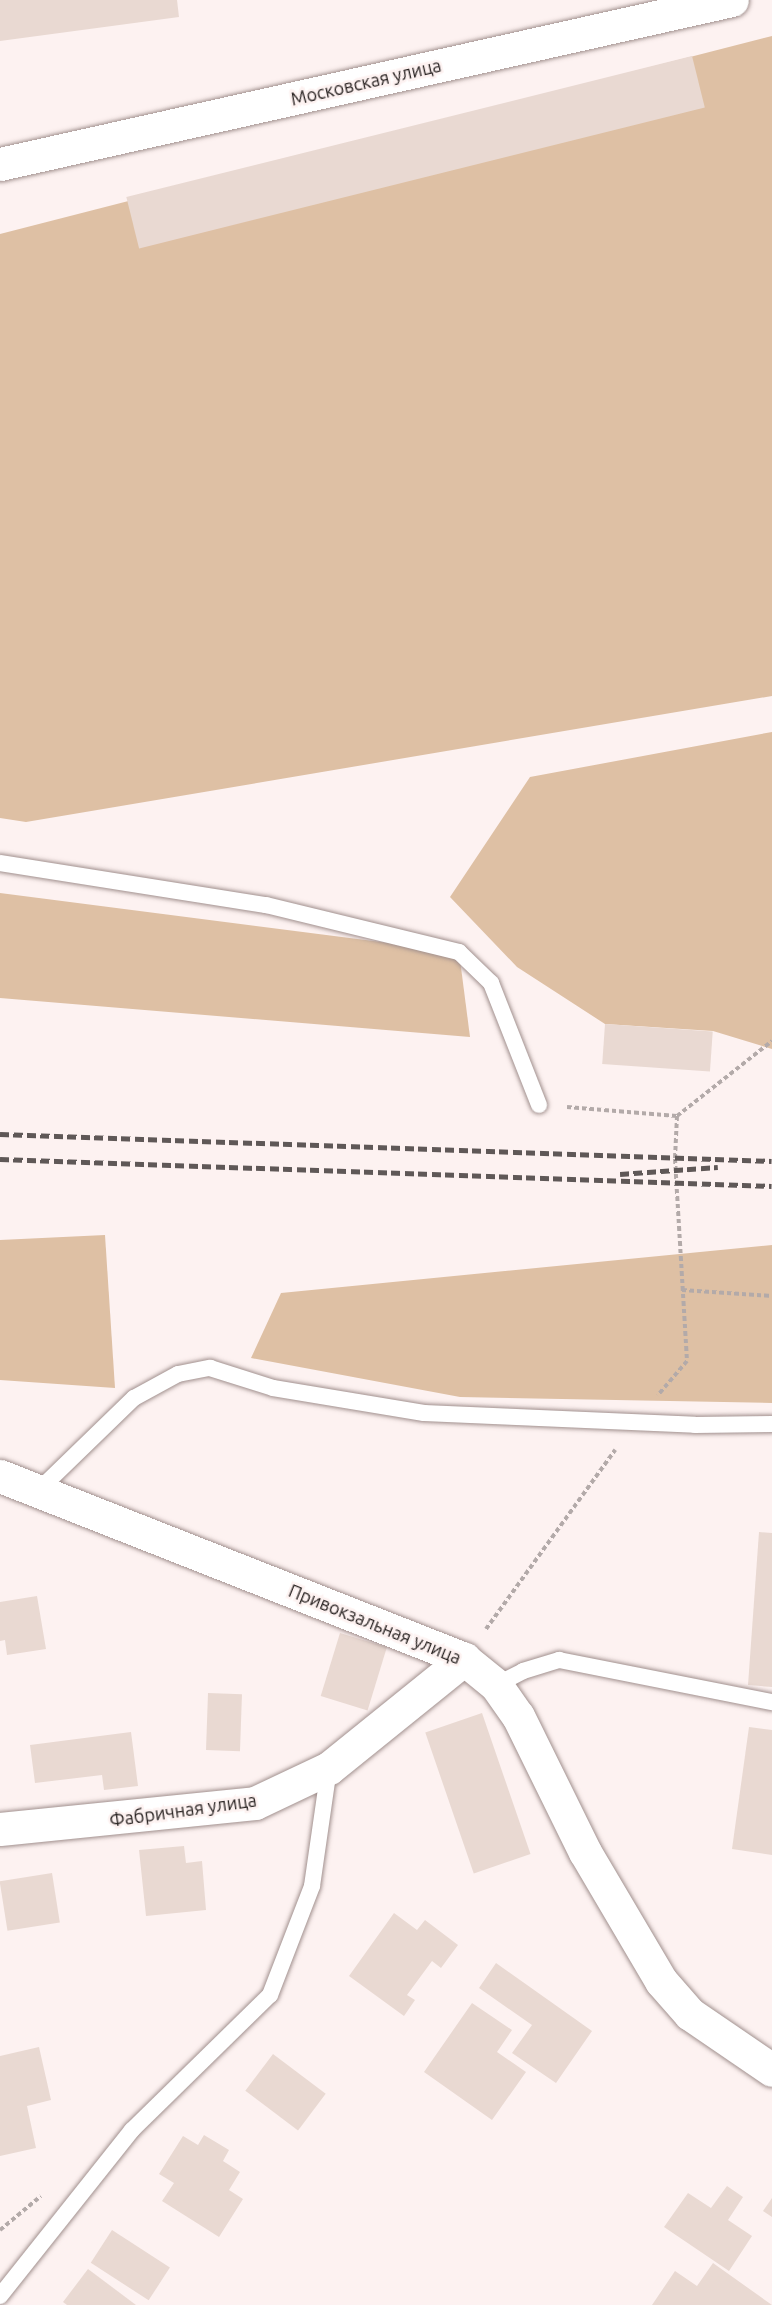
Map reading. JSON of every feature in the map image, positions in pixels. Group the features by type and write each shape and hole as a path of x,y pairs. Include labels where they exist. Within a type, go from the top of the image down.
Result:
{"street":[{"name":"Московская улица","path":"0,165 732,0"},
{"name":"Привокзальная улица","path":"0,1476 464,1659 496,1685 518,1716 585,1852 661,1981 690,2014 772,2070"},
{"name":"Фабричная улица","path":"0,1829 255,1803 329,1768 464,1659"}],"lane":[{"path":"0,862 266,905 459,952 491,983 539,1105"},
{"path":"40,1490 134,1398 178,1374 210,1368 273,1388 423,1413 634,1423 772,1424"},
{"path":"496,1685 523,1671 559,1660 772,1702"},
{"path":"0,2296 132,2130 270,1995 312,1886 329,1768"}],"path":[{"path":"539,1105 677,1116 772,1041"},
{"path":"464,1659 634,1423 687,1361 675,1159 677,1116"},
{"path":"681,1290 772,1296"}],"shaded area":[{"path":"772,36 772,696 26,822 0,818 0,234"},
{"path":"772,732 772,1049 713,1031 605,1024 517,967 450,897 530,777"},
{"path":"0,893 459,952 470,1037 0,998"},
{"path":"105,1235 115,1388 0,1380 0,1240"},
{"path":"772,1245 772,1403 460,1397 251,1358 281,1293"}],"building":[{"path":"0,0 177,0 179,17 0,41"},
{"path":"692,56 705,107 139,248 126,197"},
{"path":"605,1024 713,1032 710,1071 602,1064"},
{"path":"759,1532 772,1533 772,1687 748,1685"},
{"path":"37,1596 46,1649 7,1655 5,1640 0,1641 0,1602"},
{"path":"340,1633 387,1647 368,1710 321,1696"},
{"path":"208,1693 242,1694 240,1751 206,1750"},
{"path":"482,1713 531,1854 474,1873 425,1733"},
{"path":"749,1727 772,1730 772,1855 732,1849"},
{"path":"131,1732 138,1786 104,1790 102,1775 35,1783 30,1745"},
{"path":"184,1846 186,1863 202,1861 206,1910 146,1916 139,1850"},
{"path":"52,1873 60,1922 7,1931 0,1881"},
{"path":"394,1913 417,1930 425,1920 458,1945 441,1968 432,1961 407,1995 415,2000 404,2016 349,1976"},
{"path":"496,1963 592,2031 556,2083 512,2053 532,2025 479,1988"},
{"path":"472,2003 512,2030 497,2052 526,2072 492,2120 424,2072"},
{"path":"39,2047 51,2100 27,2106 36,2148 0,2156 0,2056"},
{"path":"273,2054 326,2094 298,2130 245,2091"},
{"path":"204,2135 229,2150 223,2161 240,2172 229,2190 243,2199 219,2237 162,2201 174,2183 159,2174 183,2136 198,2145"},
{"path":"727,2186 743,2197 728,2220 752,2236 729,2271 664,2227 688,2193 711,2208"},
{"path":"772,2198 772,2217 763,2211"},
{"path":"112,2230 170,2268 149,2300 91,2263"},
{"path":"713,2263 772,2305 652,2305 675,2271 697,2286"},
{"path":"88,2269 136,2305 67,2305 63,2302"}],"railway":[{"path":"0,1134 772,1161"},
{"path":"0,1159 772,1186"},
{"path":"620,1174 718,1167"}]}
